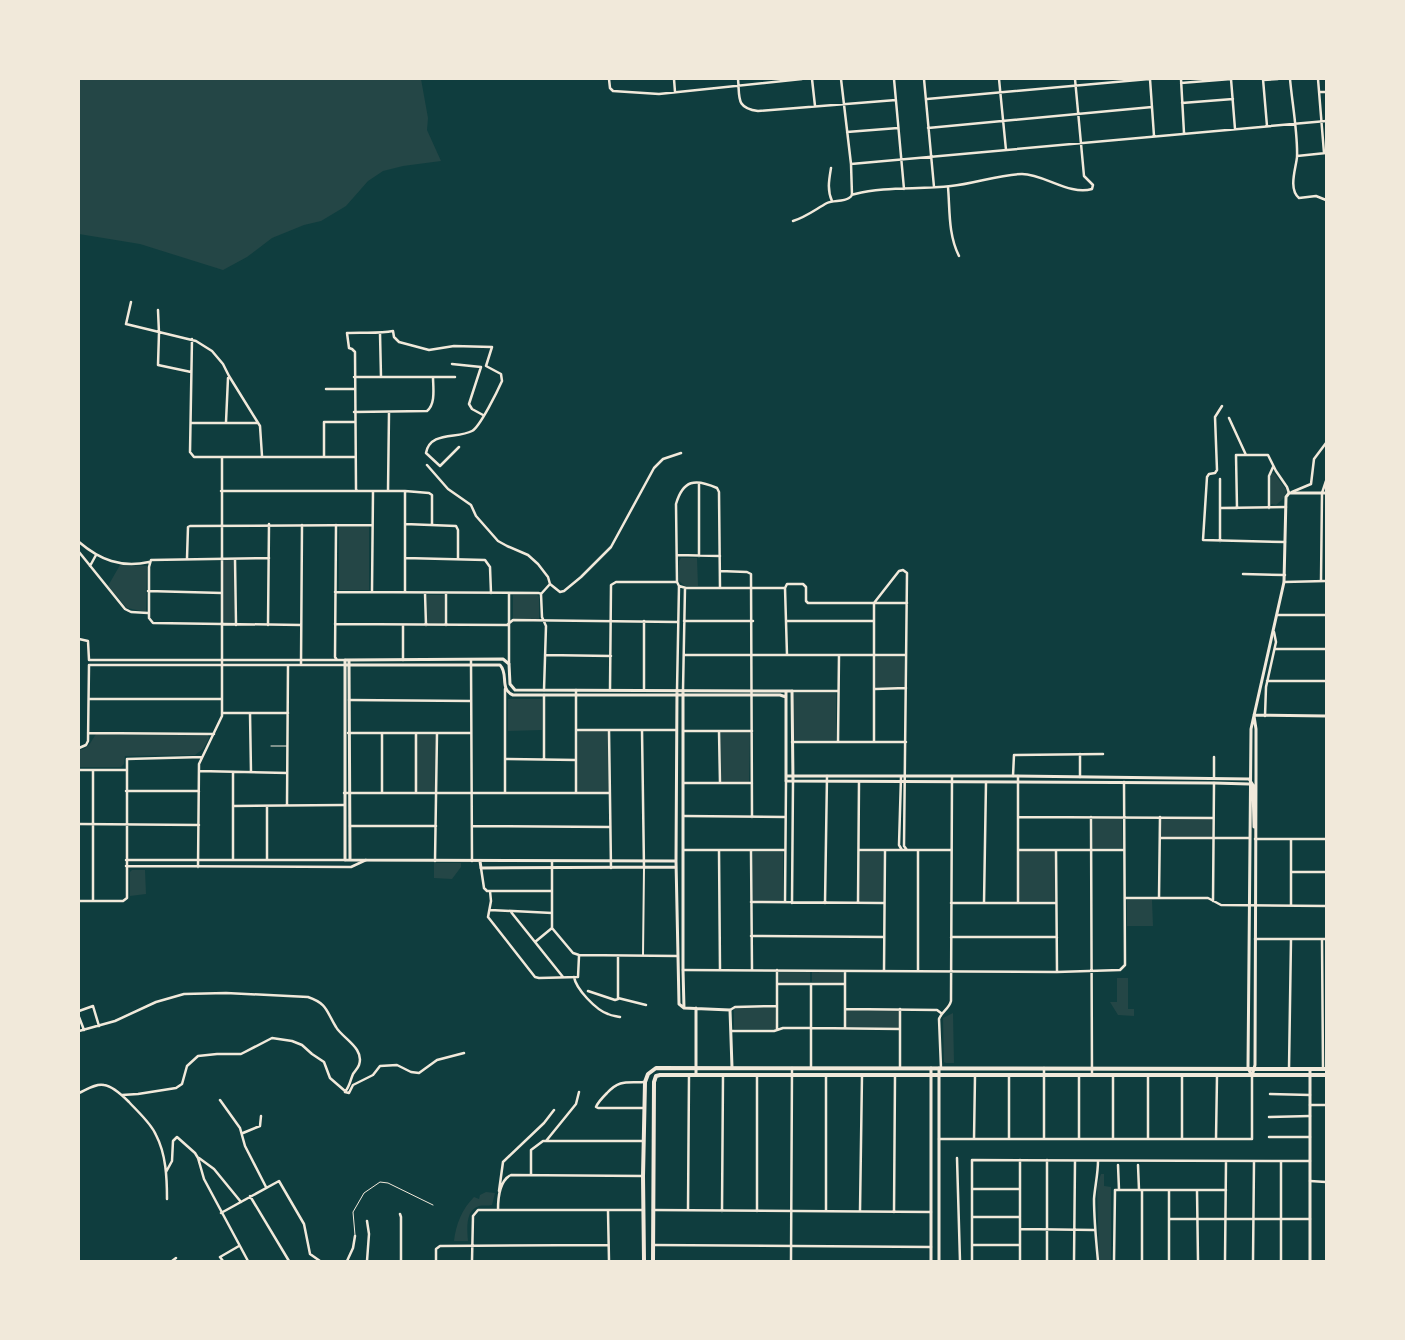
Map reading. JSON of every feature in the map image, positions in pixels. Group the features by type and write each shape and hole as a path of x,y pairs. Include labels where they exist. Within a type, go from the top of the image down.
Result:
{"main road":[{"path":"644,1261 645,1082 648,1074 656,1068 1325,1069"},
{"path":"653,1261 655,1078 660,1075 1326,1075"}],"street":[{"path":"609,79 611,90 616,92 658,94 738,84 802,79"},
{"path":"674,79 675,92"},
{"path":"738,79 739,99 743,107 758,111 896,100"},
{"path":"812,79 815,106"},
{"path":"841,79 851,164 852,195"},
{"path":"894,79 904,189"},
{"path":"924,79 934,187"},
{"path":"999,79 1006,150"},
{"path":"793,221 832,201 846,199 852,195 878,191 948,187 1022,174 1068,187 1092,189 1093,185 1084,177 1075,79"},
{"path":"926,99 1150,79 1154,136"},
{"path":"1184,133 1181,81 1231,79 1235,129"},
{"path":"1267,126 1263,79 1278,79"},
{"path":"1290,79 1297,156 1294,175 1296,195 1298,198 1316,196 1326,200"},
{"path":"1297,156 1325,153 1318,79"},
{"path":"1320,92 1326,92"},
{"path":"1182,103 1233,99"},
{"path":"928,128 1152,107"},
{"path":"851,164 1326,121"},
{"path":"847,132 898,128"},
{"path":"831,168 828,187 832,201"},
{"path":"948,187 952,240 959,256"},
{"path":"131,302 126,324 192,339 212,351 223,364 228,376 261,428 262,456"},
{"path":"158,310 158,365 191,372"},
{"path":"357,491 354,422 354,352 349,348 347,333 393,331 394,337 399,342 433,350 454,346 492,347 486,366 501,374 503,378 475,429 471,432 439,438 429,445 426,453 440,466 459,447"},
{"path":"380,333 381,377"},
{"path":"192,339 191,455 194,457 355,457"},
{"path":"452,364 481,367 469,406 483,415"},
{"path":"226,423 228,376"},
{"path":"354,412 424,412 430,410 433,376"},
{"path":"354,377 455,377"},
{"path":"326,389 354,389"},
{"path":"1222,406 1215,417 1216,470 1215,473 1209,474 1207,477 1204,541 1285,542"},
{"path":"388,491 389,412"},
{"path":"1228,418 1246,455"},
{"path":"324,457 324,422 354,422"},
{"path":"191,423 258,423"},
{"path":"1252,1076 1248,1068 1250,729 1278,615 1284,582 1286,497 1290,493 1310,484 1314,459 1326,443"},
{"path":"427,465 448,489 471,505 476,516 498,541 528,555 548,576 550,584 560,592 564,591 581,577 607,552 654,468 663,459 682,453"},
{"path":"1236,508 1236,455 1268,455 1290,493"},
{"path":"198,867 199,772 202,757 222,719 222,457"},
{"path":"1269,508 1269,476 1273,466"},
{"path":"1220,479 1220,541"},
{"path":"1321,582 1326,480"},
{"path":"720,588 719,492 715,487 699,483 689,483 677,500 675,513 677,582 679,586 676,730 679,1005 684,1008 730,1010 735,1007 777,1006"},
{"path":"699,483 699,556"},
{"path":"222,491 405,491 429,493 432,495 432,525"},
{"path":"372,491 372,592"},
{"path":"404,592 405,491"},
{"path":"1290,493 1324,493"},
{"path":"1220,508 1286,508"},
{"path":"187,558 188,527 190,526 222,524 372,525"},
{"path":"268,625 269,524"},
{"path":"405,524 454,525 458,528 458,558"},
{"path":"301,665 302,525"},
{"path":"336,525 335,657 337,660"},
{"path":"79,542 96,555 112,563 140,564 151,560 187,558 269,558"},
{"path":"82,546 79,552 125,609 131,612 148,613"},
{"path":"90,566 96,555"},
{"path":"677,555 720,556"},
{"path":"235,558 236,625"},
{"path":"405,558 485,560 490,567 491,593"},
{"path":"149,562 148,613 152,623 301,625"},
{"path":"874,742 874,603 899,571 903,570 907,573 904,846 907,850"},
{"path":"720,571 747,572 751,574 752,817"},
{"path":"1243,574 1285,575"},
{"path":"610,690 611,585 613,582 677,582"},
{"path":"1284,582 1326,582"},
{"path":"544,690 546,626 542,618 541,594 550,584"},
{"path":"787,655 785,588 787,584 805,585 806,602 808,603 907,604"},
{"path":"679,586 685,588 785,588"},
{"path":"684,1008 685,588"},
{"path":"148,592 222,593"},
{"path":"335,592 541,594"},
{"path":"425,592 426,625"},
{"path":"446,593 446,625"},
{"path":"509,593 510,684 515,690 838,691"},
{"path":"1278,615 1326,615"},
{"path":"335,624 507,625 513,620 678,622"},
{"path":"644,621 644,690"},
{"path":"684,621 752,621"},
{"path":"786,621 874,621"},
{"path":"403,625 403,660"},
{"path":"1264,716 1267,681 1275,649 1276,640 1274,632"},
{"path":"79,639 86,640 88,644 89,665 88,743 84,747 79,748"},
{"path":"1275,649 1326,649"},
{"path":"545,655 611,656"},
{"path":"684,655 906,655"},
{"path":"838,742 839,655"},
{"path":"88,660 502,659 509,664"},
{"path":"347,660 347,793 350,860"},
{"path":"471,660 472,861"},
{"path":"89,665 503,666 505,688 505,793"},
{"path":"287,805 288,665"},
{"path":"347,665 349,700 347,733"},
{"path":"1267,681 1326,682"},
{"path":"505,688 507,692 513,695 780,695 786,697"},
{"path":"874,689 906,688"},
{"path":"576,690 576,793"},
{"path":"785,902 786,691"},
{"path":"792,691 792,903"},
{"path":"544,695 544,760"},
{"path":"88,699 222,699"},
{"path":"349,700 471,701"},
{"path":"222,713 288,713"},
{"path":"250,713 251,772"},
{"path":"1254,716 1326,716"},
{"path":"938,1139 1252,1139 1252,1076 1255,1068 1256,939 1256,747 1254,716"},
{"path":"577,730 676,730"},
{"path":"609,730 611,868"},
{"path":"642,730 643,956"},
{"path":"684,731 752,731"},
{"path":"719,731 720,783"},
{"path":"88,733 214,734"},
{"path":"347,733 471,733"},
{"path":"382,733 382,793"},
{"path":"416,733 416,793"},
{"path":"435,860 437,733"},
{"path":"792,742 906,742"},
{"path":"1080,754 1080,777"},
{"path":"1013,776 1014,755 1103,754"},
{"path":"79,901 123,901 126,899 126,761 129,758 202,757"},
{"path":"1213,901 1214,757"},
{"path":"505,759 576,760"},
{"path":"79,770 126,770"},
{"path":"93,901 94,770"},
{"path":"199,772 287,773"},
{"path":"233,772 233,860"},
{"path":"786,776 1080,777 1214,780 1249,784"},
{"path":"825,903 827,776"},
{"path":"1018,776 1018,903"},
{"path":"901,777 899,845 902,850"},
{"path":"939,1261 938,1139 940,1019 941,1013 948,1008 951,1001 952,777"},
{"path":"786,781 1124,782 1249,779"},
{"path":"1249,779 1253,785 1255,837"},
{"path":"858,903 859,782"},
{"path":"984,903 986,782"},
{"path":"683,970 1057,972 1120,970 1125,965 1124,782"},
{"path":"684,783 752,784"},
{"path":"126,791 199,791"},
{"path":"347,793 610,793"},
{"path":"345,860 344,805 347,793"},
{"path":"233,806 344,805"},
{"path":"267,806 267,860"},
{"path":"684,816 785,817"},
{"path":"1018,817 1213,818"},
{"path":"1091,817 1090,965 1092,971 1092,1075"},
{"path":"1159,898 1160,818"},
{"path":"79,824 199,825"},
{"path":"349,826 436,826"},
{"path":"472,826 610,827"},
{"path":"1255,837 1326,839"},
{"path":"1160,838 1249,838"},
{"path":"1291,839 1291,905"},
{"path":"684,850 785,850"},
{"path":"719,850 720,970"},
{"path":"751,850 752,970"},
{"path":"859,850 951,850"},
{"path":"884,971 885,850"},
{"path":"918,850 918,971"},
{"path":"1018,850 1124,850"},
{"path":"1056,850 1057,972"},
{"path":"126,860 676,861"},
{"path":"126,866 351,867 366,860"},
{"path":"480,861 485,890 552,891"},
{"path":"552,862 552,928 573,953 579,955 677,956"},
{"path":"481,868 676,867"},
{"path":"1291,872 1326,872"},
{"path":"490,891 488,917 535,977 578,977 579,955"},
{"path":"1124,898 1208,898 1221,905 1326,906"},
{"path":"751,902 884,903"},
{"path":"951,903 1056,903"},
{"path":"490,910 552,913"},
{"path":"511,912 563,977"},
{"path":"535,942 552,928"},
{"path":"752,936 884,936"},
{"path":"951,936 1057,937"},
{"path":"1256,939 1324,939 1325,1069"},
{"path":"1290,1068 1291,939"},
{"path":"617,999 618,956"},
{"path":"777,970 777,1030"},
{"path":"845,970 845,1028"},
{"path":"574,977 578,988 596,1006 607,1014 620,1017"},
{"path":"777,984 845,984"},
{"path":"811,984 811,1068"},
{"path":"588,991 646,1005"},
{"path":"79,1032 99,1026 156,1002 184,994 226,993 308,997 318,1000 326,1007 336,1028 352,1043 358,1053 359,1064 345,1092"},
{"path":"79,1011 92,1006 99,1026"},
{"path":"696,1008 696,1075"},
{"path":"845,1008 936,1010 941,1013"},
{"path":"900,1009 900,1068"},
{"path":"730,1010 732,1067"},
{"path":"79,1017 84,1030"},
{"path":"732,1031 774,1032 777,1030 811,1028 900,1029"},
{"path":"122,1095 176,1088 182,1084 187,1066 198,1056 205,1054 241,1054 268,1039 279,1038 299,1043 324,1062 330,1078 345,1092"},
{"path":"345,1092 349,1093 353,1084 373,1075 380,1066 397,1065 410,1072 418,1073 437,1060 464,1053"},
{"path":"791,1261 792,1068"},
{"path":"931,1068 931,1261"},
{"path":"1044,1068 1044,1139"},
{"path":"1310,1069 1310,1261"},
{"path":"688,1210 689,1075"},
{"path":"722,1210 723,1075"},
{"path":"757,1075 757,1211"},
{"path":"826,1075 826,1211"},
{"path":"860,1211 862,1075"},
{"path":"894,1212 895,1075"},
{"path":"974,1139 975,1075"},
{"path":"1009,1075 1009,1139"},
{"path":"1079,1075 1079,1139"},
{"path":"1113,1075 1113,1139"},
{"path":"1148,1076 1148,1139"},
{"path":"1182,1076 1182,1139"},
{"path":"1216,1139 1217,1076"},
{"path":"645,1082 615,1085 596,1105 598,1108 645,1108"},
{"path":"79,1093 102,1084 108,1086 122,1095 144,1118 157,1135 166,1172 167,1200"},
{"path":"546,1141 576,1104 579,1092"},
{"path":"1270,1094 1310,1095"},
{"path":"220,1100 235,1119 243,1134 245,1146 266,1187"},
{"path":"1310,1105 1326,1105"},
{"path":"498,1210 503,1162 544,1123 554,1110"},
{"path":"243,1134 260,1126 261,1116"},
{"path":"1269,1117 1310,1116"},
{"path":"166,1172 172,1161 175,1137 189,1146 198,1158 214,1169 241,1202"},
{"path":"1269,1137 1310,1137"},
{"path":"531,1176 531,1150 540,1142 644,1141"},
{"path":"198,1158 204,1179 248,1261"},
{"path":"957,1158 960,1261"},
{"path":"972,1261 972,1160 1310,1161"},
{"path":"1020,1160 1020,1261"},
{"path":"1047,1160 1047,1261"},
{"path":"1074,1261 1075,1160"},
{"path":"1098,1160 1094,1230 1098,1261"},
{"path":"1226,1161 1226,1261"},
{"path":"1253,1261 1254,1161"},
{"path":"1281,1161 1281,1261"},
{"path":"1114,1261 1118,1165"},
{"path":"1138,1165 1142,1261"},
{"path":"499,1193 508,1176 643,1176"},
{"path":"221,1213 279,1181 304,1224 309,1252 312,1257 320,1261"},
{"path":"1310,1182 1326,1182"},
{"path":"972,1189 1020,1189"},
{"path":"1117,1190 1226,1190"},
{"path":"1169,1190 1169,1261"},
{"path":"1197,1190 1198,1261"},
{"path":"250,1196 289,1261"},
{"path":"472,1261 474,1214 478,1210 644,1210"},
{"path":"653,1210 932,1212"},
{"path":"608,1211 609,1261"},
{"path":"400,1214 401,1261"},
{"path":"972,1217 1020,1218"},
{"path":"1169,1219 1310,1219"},
{"path":"367,1221 369,1234 367,1261"},
{"path":"1020,1229 1094,1230"},
{"path":"347,1261 352,1252 355,1236"},
{"path":"436,1261 437,1247 440,1246 608,1245"},
{"path":"972,1245 1020,1245"},
{"path":"223,1261 220,1257 239,1246"},
{"path":"653,1246 932,1247"},
{"path":"172,1261 176,1258"}],"lane":[{"path":"337,660 347,665"},
{"path":"271,746 287,746"},
{"path":"355,1236 353,1212 364,1193 380,1182 388,1183 433,1205"}],"shaded area":[{"path":"79,79 421,79 428,118 427,130 441,161 403,166 383,171 368,181 346,206 321,221 304,225 272,238 247,257 223,270 140,244 79,234"},
{"path":"1271,473 1274,473 1287,491 1283,499 1276,505 1271,504"},
{"path":"339,527 369,527 369,590 339,590"},
{"path":"681,558 697,558 698,586 685,586 679,581 679,561"},
{"path":"223,560 234,560 234,623 223,623"},
{"path":"120,565 147,566 146,612 127,608 108,586"},
{"path":"427,595 444,595 444,623 427,623"},
{"path":"513,595 537,595 539,597 539,619 513,619"},
{"path":"876,657 904,657 904,687 876,687"},
{"path":"793,693 836,693 836,740 793,740"},
{"path":"508,699 542,699 542,730 508,731"},
{"path":"578,731 608,731 609,792 577,792"},
{"path":"720,732 750,732 749,782 721,782"},
{"path":"96,734 208,735 209,738 203,749 195,755 125,756 124,764 121,767 79,767 79,750 87,747"},
{"path":"414,735 436,735 435,791 414,791"},
{"path":"1093,819 1122,819 1123,848 1093,848"},
{"path":"1161,819 1212,819 1212,837 1161,837"},
{"path":"1019,851 1055,851 1055,901 1019,901"},
{"path":"753,852 783,852 783,901 753,901"},
{"path":"860,852 883,852 883,901 859,901"},
{"path":"434,863 461,863 461,867 452,879 434,878"},
{"path":"132,870 145,870 146,894 130,896 130,872"},
{"path":"1127,900 1152,900 1153,926 1127,926"},
{"path":"779,972 810,972 810,982 779,983"},
{"path":"812,972 843,972 843,983 812,982"},
{"path":"1117,978 1128,978 1128,1009 1134,1009 1134,1016 1118,1015 1110,1002 1117,1002"},
{"path":"734,1008 775,1008 776,1029 734,1029"},
{"path":"846,1010 899,1010 899,1028 846,1027"},
{"path":"953,1013 954,1063 946,1063 944,1062 943,1018"},
{"path":"1101,1174 1104,1174 1104,1186 1111,1187 1111,1261 1099,1261 1097,1186"},
{"path":"486,1192 495,1193 492,1205 474,1208 468,1221 468,1241 454,1241 458,1223 466,1207 474,1197 479,1199 480,1195"}]}
